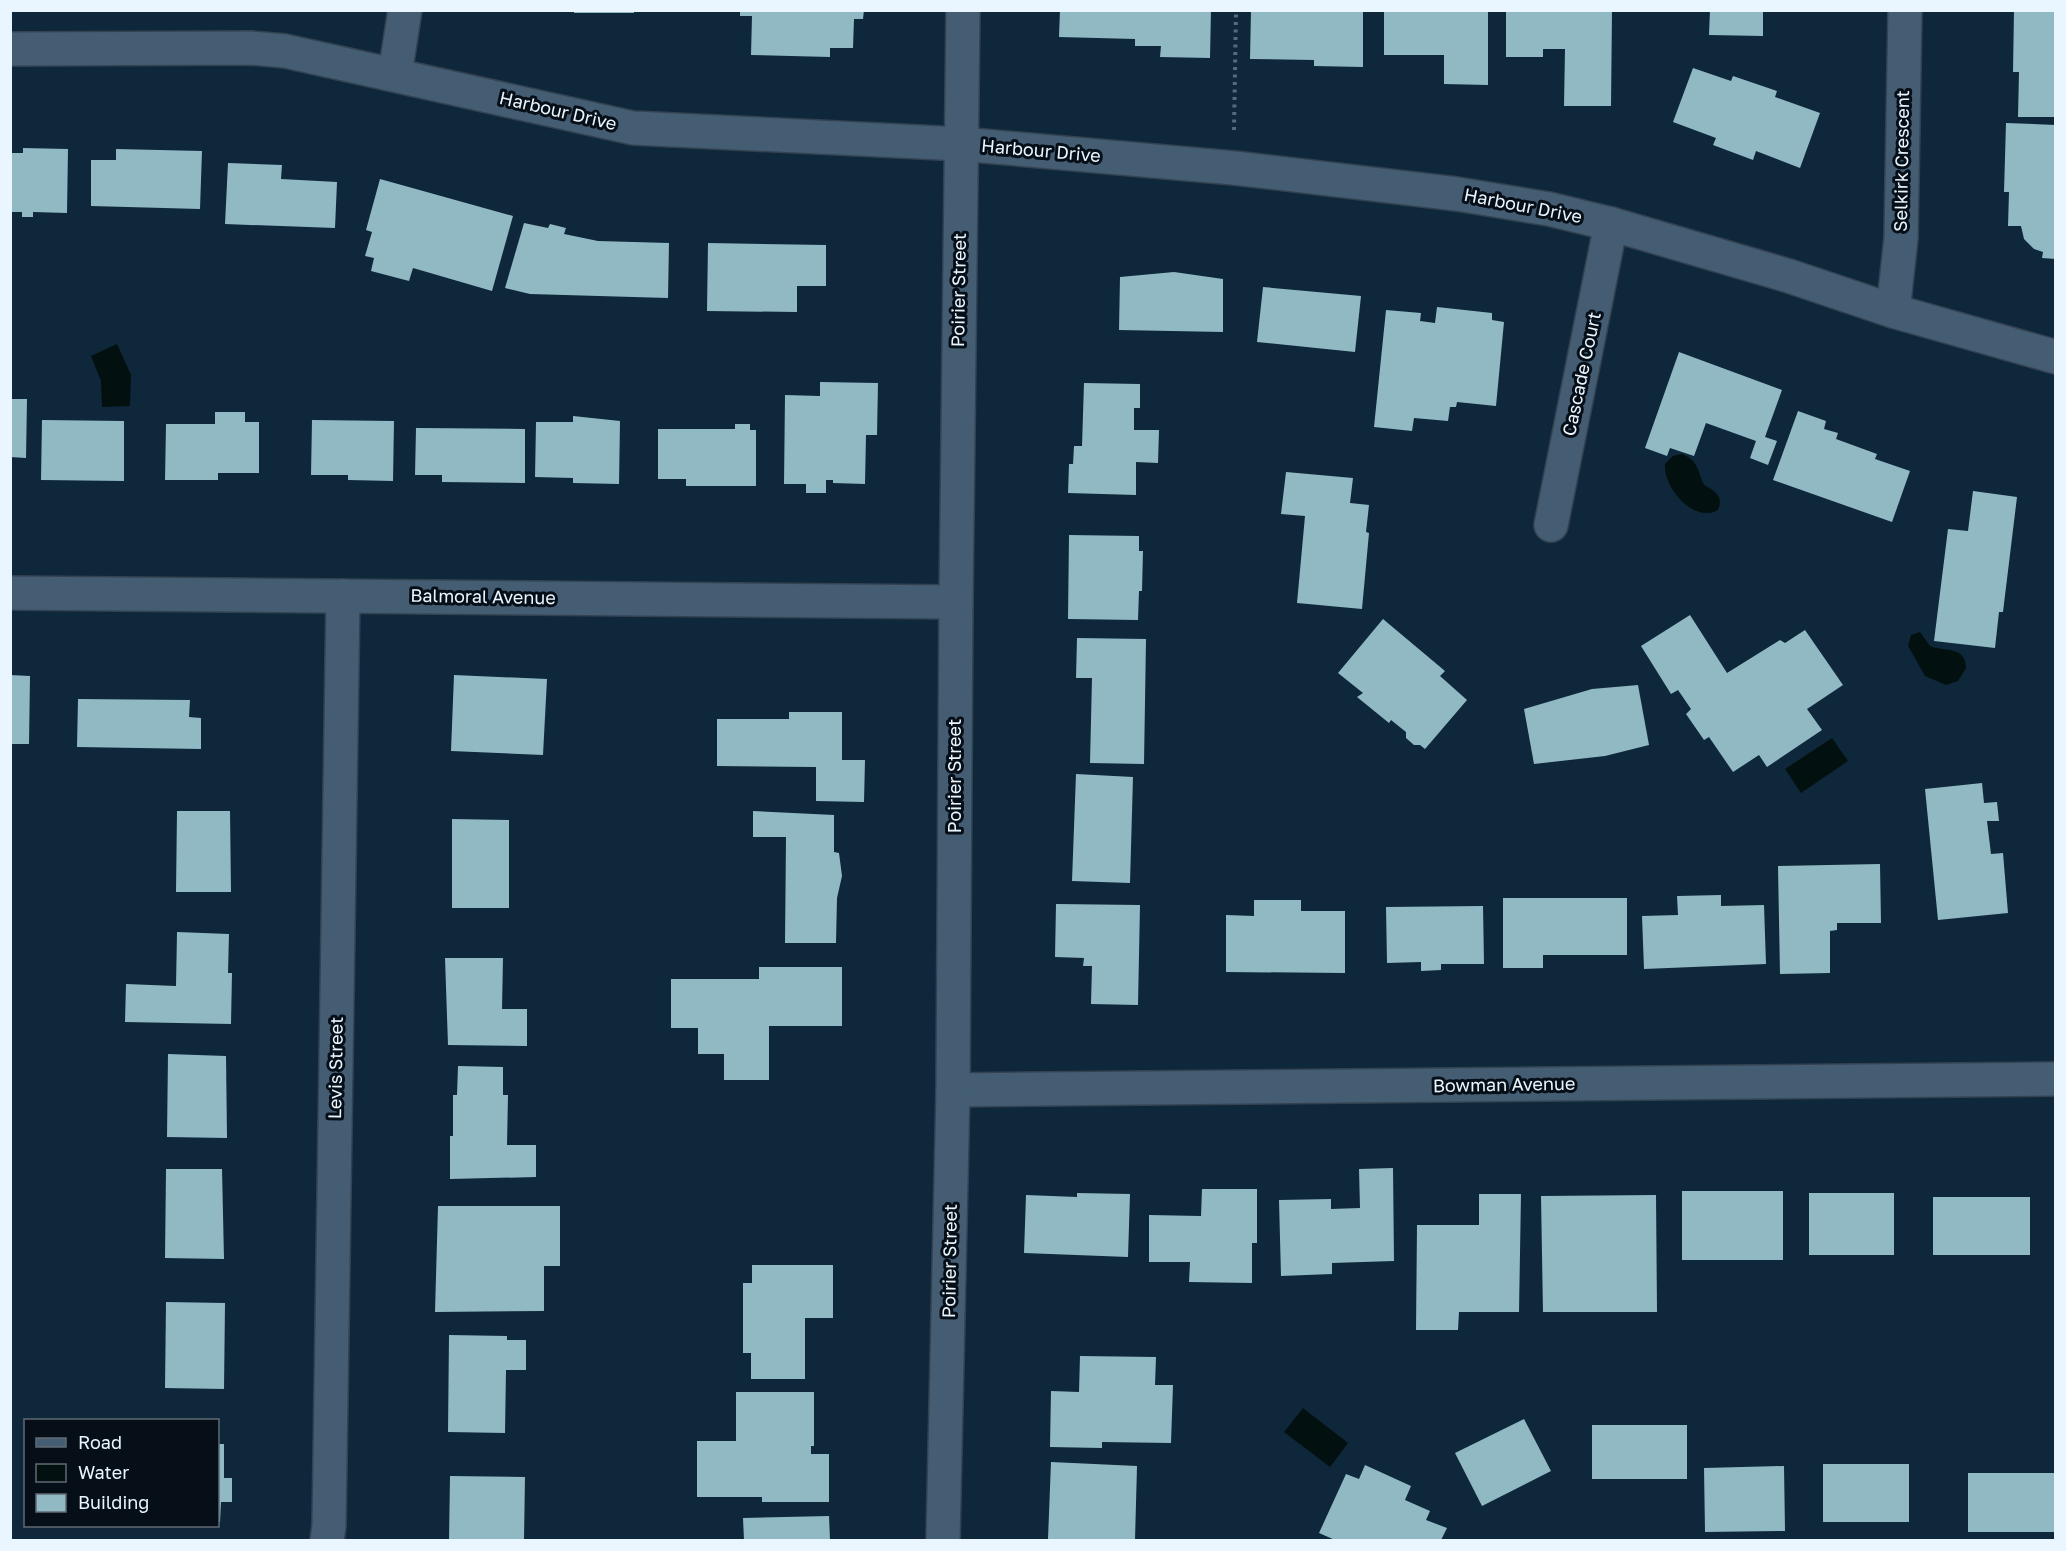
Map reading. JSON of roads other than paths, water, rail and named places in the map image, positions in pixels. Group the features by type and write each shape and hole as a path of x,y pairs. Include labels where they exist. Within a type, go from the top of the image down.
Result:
{"street":[{"path":"395,74 405,10"},
{"name":"Poirier Street","path":"944,1540 953,1090 963,10"},
{"name":"Selkirk Crescent","path":"1893,311 1901,238 1905,10"},
{"name":"Harbour Drive","path":"10,49 250,48 315,56 633,128 960,144 1234,168 1457,194 1611,224 1789,276 1893,311 2055,357"},
{"name":"Cascade Court","path":"1551,525 1611,224"},
{"name":"Balmoral Avenue","path":"10,594 956,602"},
{"name":"Levis Street","path":"327,1540 343,596"},
{"name":"Bowman Avenue","path":"953,1090 2055,1079"}],"water":[{"path":"117,344 131,375 130,406 102,407 101,381 91,356"},
{"path":"1682,454 1695,463 1704,485 1717,494 1720,501 1718,510 1709,513 1690,508 1669,483 1665,464 1673,456"},
{"path":"1920,632 1930,646 1953,651 1962,656 1966,668 1958,681 1946,685 1925,676 1908,646 1911,635"},
{"path":"1832,738 1848,761 1801,793 1785,769"},
{"path":"1303,1408 1348,1443 1330,1467 1284,1432"}]}
